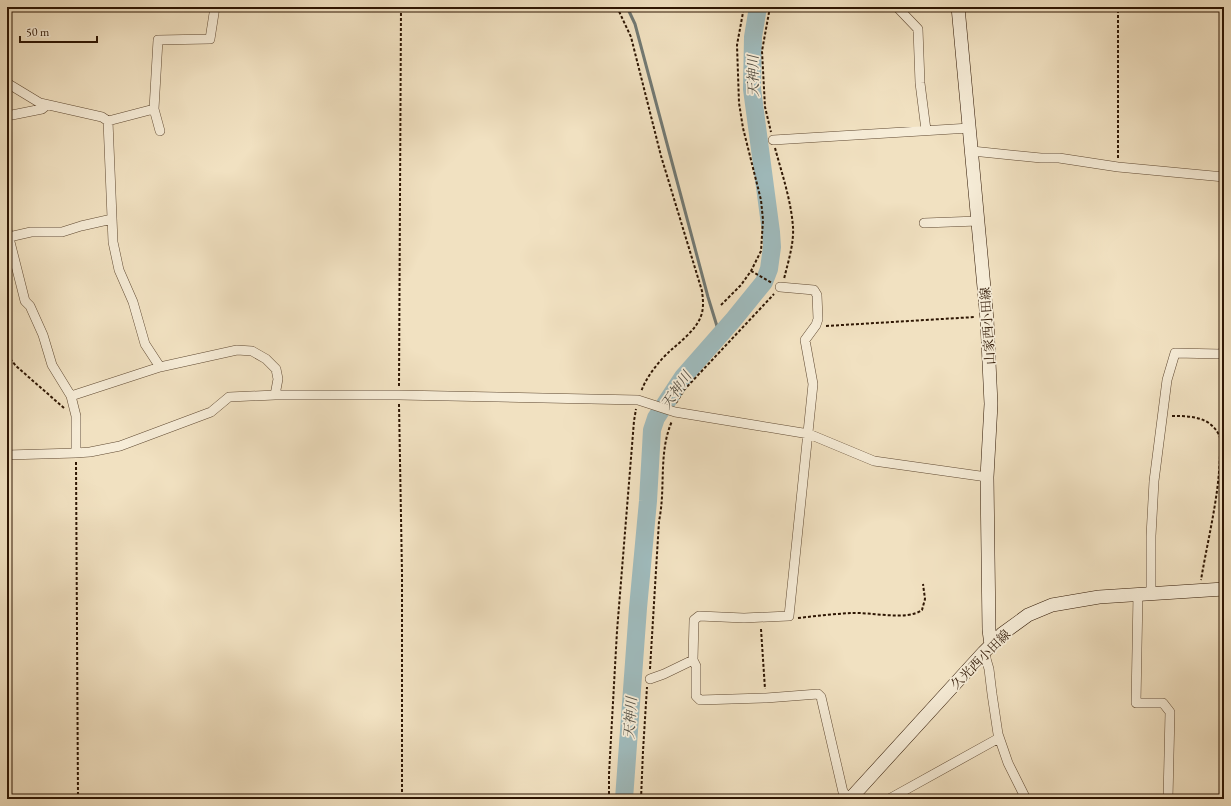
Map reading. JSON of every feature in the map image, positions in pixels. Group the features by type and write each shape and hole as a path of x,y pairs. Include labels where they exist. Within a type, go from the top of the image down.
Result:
{"main road":[{"name":"山家西小田線","path":"958,7 987,316 992,404 987,477 988,648"},
{"name":"久光西小田線","path":"850,799 988,648 1002,634 1028,615 1052,605 1099,597 1224,588"}],"street":[{"path":"160,131 154,109 158,40 210,39 215,7"},
{"path":"898,7 918,29 920,83 926,130"},
{"path":"7,83 40,103 102,117 108,121 154,109"},
{"path":"7,116 42,108 47,105"},
{"path":"108,121 113,242 119,270 133,302 145,344 160,366"},
{"path":"773,140 970,128"},
{"path":"972,151 1041,158 1059,158 1118,167 1224,177"},
{"path":"76,453 76,416 71,396 52,365 43,335 30,306 25,301 8,234 62,232 112,219"},
{"path":"924,223 978,221"},
{"path":"780,287 814,290 817,295 818,318 816,325 805,340 813,384 789,616 744,618 699,616 694,620 693,660 696,666 696,696 700,700 766,698 818,694 821,697 843,792 850,799"},
{"path":"71,396 160,366 237,350 252,351 266,358 276,369 278,378 275,395"},
{"path":"1151,594 1151,536 1154,481 1167,380 1175,353 1221,354 1224,350"},
{"path":"7,455 90,452 120,446 211,412 229,397 275,395 399,395 643,402 673,412 808,434 874,461 987,477"},
{"path":"1138,594 1136,703 1163,703 1170,712 1168,799"},
{"path":"988,648 992,694 999,738 1008,763 1026,799"},
{"path":"650,678 664,674 693,660"},
{"path":"889,799 999,738"}],"path":[{"path":"401,7 399,395 402,573 402,799"},
{"path":"609,799 609,766 617,631 634,421 643,402 642,388 668,353 697,325 701,315 703,300 702,291 661,156 631,37 617,7"},
{"path":"721,305 751,271 761,251 763,220 761,200 743,128 739,103 737,45 744,7"},
{"path":"641,799 659,521 662,507 664,447 673,412 684,390 782,285 790,256 793,228 788,193 765,107 762,51 770,7"},
{"path":"1118,7 1118,167"},
{"path":"751,271 780,287"},
{"path":"816,325 886,323 987,316"},
{"path":"7,355 22,371 69,412 76,416"},
{"path":"1163,415 1194,416 1214,428 1221,438 1218,488 1201,580 1201,590"},
{"path":"76,453 78,799"},
{"path":"789,616 798,618 852,613 871,613 899,616 915,614 922,610 925,599 924,584"},
{"path":"761,629 766,698"}],"waterway":[{"path":"627,7 635,24 708,297 720,336"},
{"name":"天神川","path":"624,799 638,608 648,501 652,430 656,418 683,377 764,282 769,269 772,247 771,232 752,89 753,37 758,7"}]}
